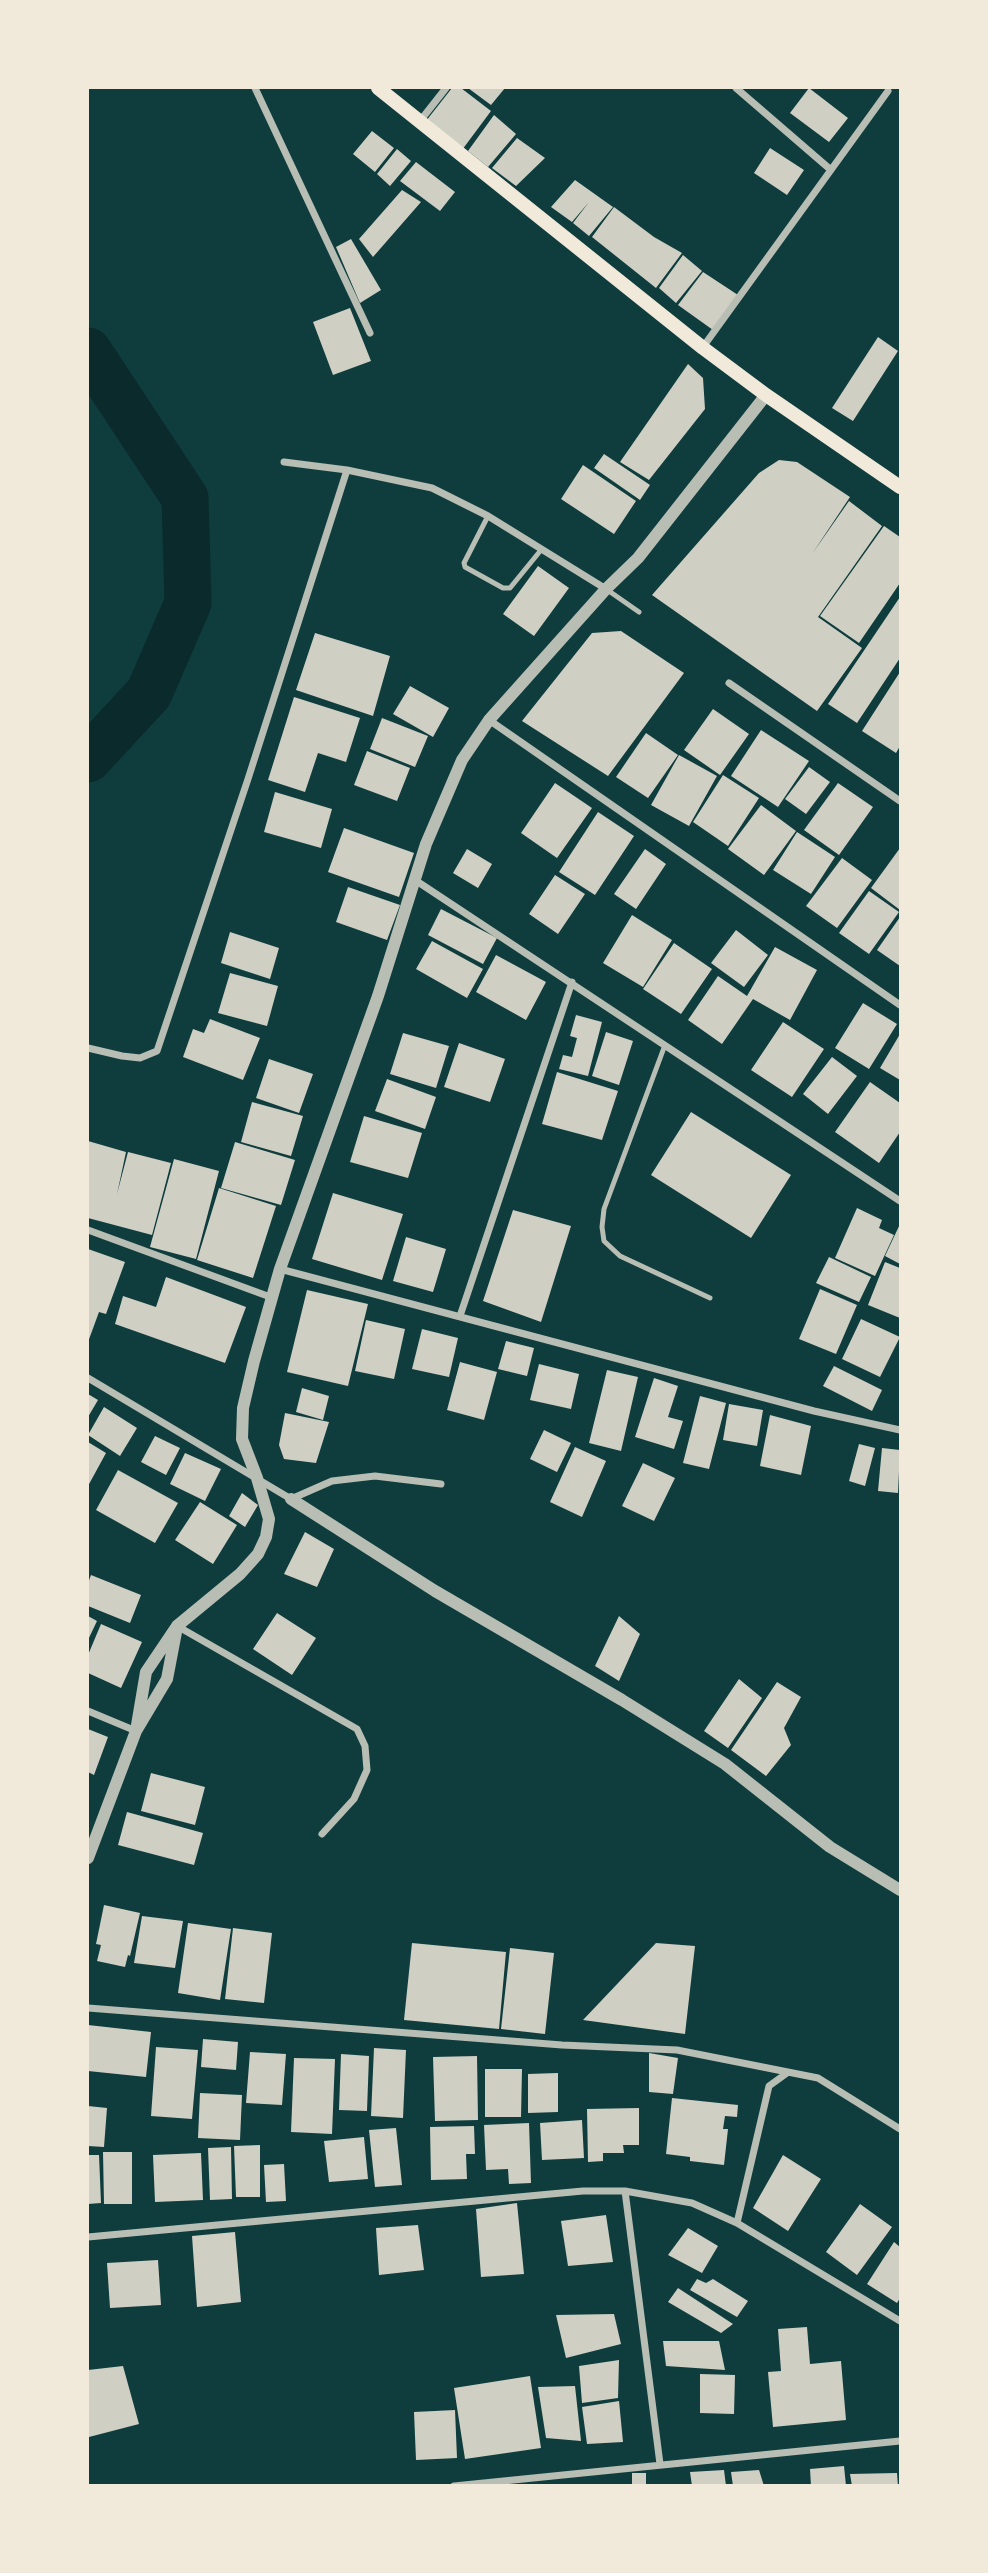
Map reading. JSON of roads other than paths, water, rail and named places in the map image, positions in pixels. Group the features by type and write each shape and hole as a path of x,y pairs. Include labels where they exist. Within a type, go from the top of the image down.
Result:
{"main road":[{"path":"378,88 703,348 766,395 901,487"}],"street":[{"path":"255,88 370,333"},
{"path":"420,121 446,88"},
{"path":"736,88 831,170"},
{"path":"703,348 888,90"},
{"path":"136,1731 146,1672 177,1626 240,1574 258,1554 266,1537 268,1519 257,1478 242,1439 243,1408 280,1269 378,996 426,844 462,760 489,720 606,589 638,558 766,395"},
{"path":"284,462 346,470 432,488 488,516 606,589"},
{"path":"88,1048 140,1058 157,1051 248,779 346,470"},
{"path":"729,683 901,801"},
{"path":"489,720 901,1005"},
{"path":"415,880 901,1201"},
{"path":"460,1317 572,982"},
{"path":"88,1230 273,1298"},
{"path":"280,1269 814,1411 901,1430"},
{"path":"88,1378 257,1478 435,1591 622,1700 725,1764 830,1847 901,1890"},
{"path":"291,1499 331,1481 375,1476 441,1484"},
{"path":"88,1858 136,1731 167,1679 177,1626"},
{"path":"177,1626 357,1729 365,1746 367,1770 354,1799 322,1834"},
{"path":"88,1710 136,1731"},
{"path":"88,2008 562,2045 677,2050 818,2078 901,2129"},
{"path":"737,2223 769,2086 787,2073"},
{"path":"625,2191 660,2464"},
{"path":"88,2236 583,2192 625,2191 692,2203 737,2223 901,2321"},
{"path":"454,2486 901,2441"}],"lane":[{"path":"488,516 464,563 466,567 503,588 510,588 541,550"},
{"path":"606,589 639,612"},
{"path":"665,1045 604,1209 601,1227 604,1241 620,1256 710,1298"}],"waterway":[{"path":"88,351 185,498 188,603 149,693 88,759"}]}
